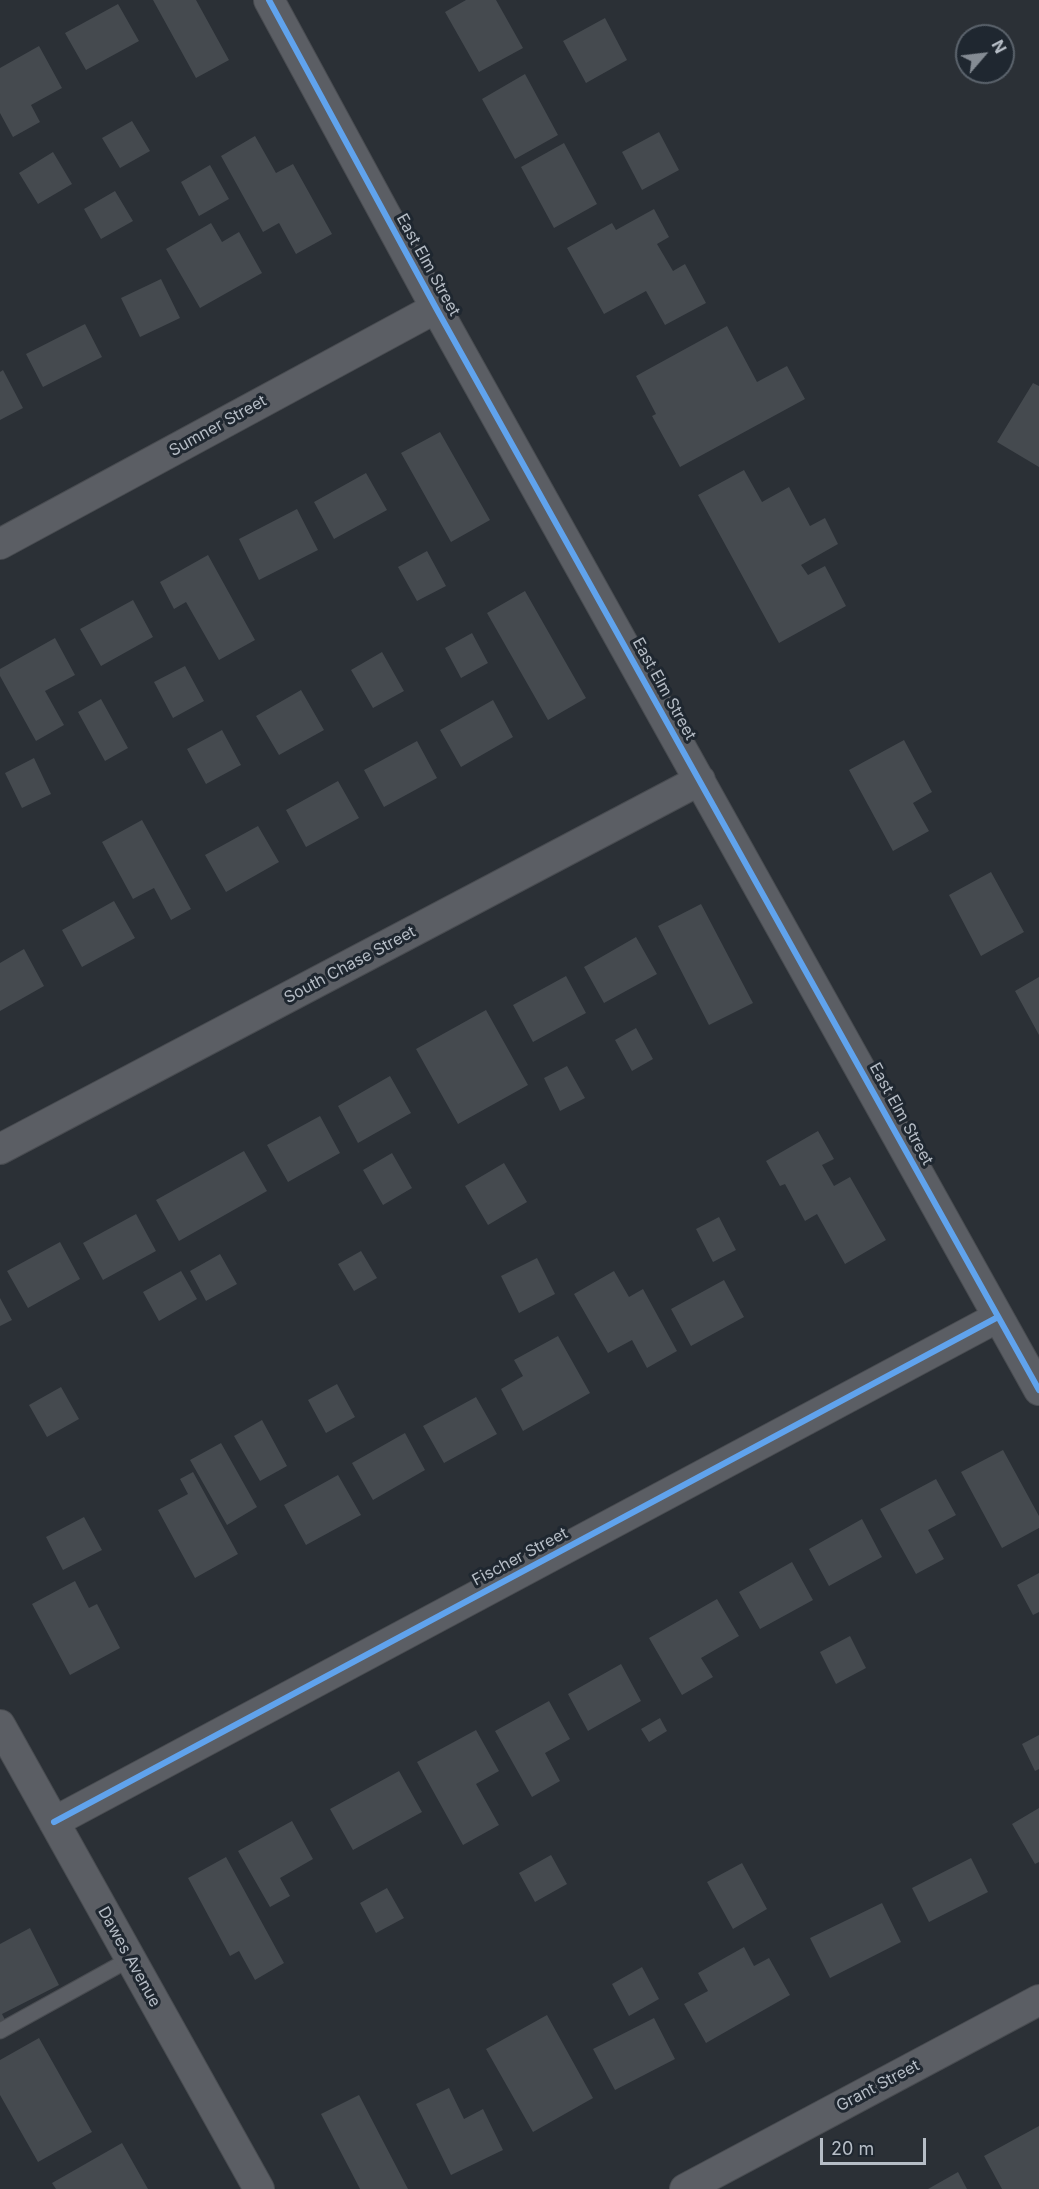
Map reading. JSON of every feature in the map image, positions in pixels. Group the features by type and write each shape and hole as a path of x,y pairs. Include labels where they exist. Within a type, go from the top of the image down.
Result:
{"street":[{"name":"East Elm Street","path":"269,0 436,308 1039,1390"},
{"name":"Sumner Street","path":"0,544 436,308"},
{"name":"South Chase Street","path":"0,1149 700,780"},
{"name":"Fischer Street","path":"54,1822 998,1317"},
{"name":"Dawes Avenue","path":"0,1725 259,2189"},
{"name":"Grant Street","path":"685,2189 1039,2000"}],"lane":[{"path":"0,2031 130,1959"}],"building":[{"path":"153,0 196,0 229,60 196,78"},
{"path":"466,0 496,0 523,48 479,72 445,12"},
{"path":"118,4 139,41 86,70 65,33"},
{"path":"605,18 627,60 586,83 563,41"},
{"path":"39,46 62,88 31,105 40,122 13,137 0,113 0,68"},
{"path":"525,74 558,135 515,159 482,99"},
{"path":"132,121 150,151 120,168 102,138"},
{"path":"659,132 679,170 642,190 622,152"},
{"path":"255,136 276,173 293,164 332,234 296,254 279,223 263,232 221,156"},
{"path":"564,143 597,204 554,228 521,167"},
{"path":"53,152 72,184 38,204 19,173"},
{"path":"210,165 229,199 199,216 181,182"},
{"path":"115,191 133,221 101,239 84,209"},
{"path":"654,209 669,237 657,244 673,271 685,264 706,303 665,325 646,291 604,314 567,248 612,223 616,230"},
{"path":"211,223 222,242 239,232 262,273 200,308 166,249"},
{"path":"161,279 180,318 140,337 121,298"},
{"path":"85,324 102,357 43,387 26,354"},
{"path":"727,326 757,382 787,366 805,399 680,467 652,416 656,414 636,376"},
{"path":"3,370 23,408 0,420 0,372"},
{"path":"1033,383 1039,386 1039,467 997,442"},
{"path":"440,432 490,520 451,542 401,453"},
{"path":"744,470 762,502 789,487 810,526 825,518 838,544 801,565 808,575 825,566 846,606 779,643 698,495"},
{"path":"366,473 387,510 334,539 314,502"},
{"path":"297,509 318,550 259,580 239,539"},
{"path":"427,551 446,586 417,601 398,567"},
{"path":"208,555 255,640 219,660 186,602 174,609 160,582"},
{"path":"525,591 586,698 548,720 487,613"},
{"path":"133,600 153,637 101,666 80,629"},
{"path":"472,633 488,663 461,678 445,648"},
{"path":"55,638 75,675 45,691 64,725 36,741 0,676 0,669"},
{"path":"382,652 404,691 373,708 351,670"},
{"path":"185,666 204,701 173,718 154,682"},
{"path":"301,690 324,730 279,755 256,716"},
{"path":"101,699 128,748 105,761 78,712"},
{"path":"493,700 513,737 461,767 440,730"},
{"path":"222,730 241,765 206,784 187,749"},
{"path":"904,740 932,792 913,803 929,831 893,851 849,770"},
{"path":"417,741 437,778 384,807 364,770"},
{"path":"34,758 51,794 22,808 5,773"},
{"path":"338,781 359,818 306,847 286,810"},
{"path":"142,820 191,909 171,920 154,888 133,899 102,842"},
{"path":"258,826 279,862 226,892 205,855"},
{"path":"991,872 1024,932 981,956 949,895"},
{"path":"114,901 135,938 82,967 62,930"},
{"path":"701,904 753,1003 709,1025 658,926"},
{"path":"636,937 657,974 604,1003 584,967"},
{"path":"24,949 44,986 0,1011 0,963"},
{"path":"566,976 586,1013 533,1042 513,1005"},
{"path":"1039,977 1039,1035 1015,991"},
{"path":"486,1010 528,1085 458,1124 416,1049"},
{"path":"636,1028 653,1059 632,1071 615,1040"},
{"path":"567,1066 585,1098 560,1111 544,1078"},
{"path":"390,1076 411,1113 358,1143 338,1106"},
{"path":"320,1116 340,1153 288,1182 267,1145"},
{"path":"818,1131 834,1159 822,1165 834,1186 850,1177 886,1240 845,1264 817,1214 805,1221 785,1184 780,1186 766,1161"},
{"path":"244,1151 267,1191 179,1241 156,1200"},
{"path":"392,1153 412,1188 383,1205 363,1170"},
{"path":"504,1163 527,1202 488,1225 465,1186"},
{"path":"136,1214 156,1251 103,1280 83,1243"},
{"path":"719,1217 736,1250 713,1262 696,1229"},
{"path":"60,1242 80,1279 28,1308 7,1271"},
{"path":"361,1251 377,1278 354,1291 338,1264"},
{"path":"220,1254 237,1284 206,1301 190,1271"},
{"path":"537,1258 555,1294 519,1313 501,1276"},
{"path":"181,1271 197,1299 159,1321 143,1292"},
{"path":"614,1271 629,1297 643,1289 677,1351 647,1368 632,1340 608,1353 574,1294"},
{"path":"724,1280 744,1317 691,1346 671,1309"},
{"path":"0,1298 12,1320 0,1326"},
{"path":"558,1336 590,1393 523,1431 501,1389 523,1376 514,1360"},
{"path":"337,1384 355,1417 326,1433 308,1400"},
{"path":"61,1387 79,1419 47,1437 29,1405"},
{"path":"476,1397 497,1434 444,1463 423,1426"},
{"path":"262,1420 287,1466 260,1481 234,1436"},
{"path":"405,1433 425,1470 373,1500 352,1463"},
{"path":"221,1443 257,1507 227,1525 190,1460"},
{"path":"1003,1450 1039,1516 1039,1528 1002,1548 961,1472"},
{"path":"193,1472 238,1554 195,1578 158,1510 188,1494 180,1479"},
{"path":"338,1475 361,1515 306,1545 284,1505"},
{"path":"936,1479 956,1515 928,1530 944,1559 916,1574 880,1509"},
{"path":"84,1517 102,1550 63,1570 46,1537"},
{"path":"862,1519 882,1557 829,1586 809,1549"},
{"path":"792,1562 813,1600 760,1629 739,1592"},
{"path":"1039,1573 1039,1612 1033,1615 1017,1585"},
{"path":"75,1581 89,1608 97,1604 120,1648 70,1675 32,1604"},
{"path":"717,1599 739,1636 701,1658 713,1677 682,1695 649,1638"},
{"path":"850,1636 866,1668 836,1684 820,1652"},
{"path":"621,1664 641,1701 588,1731 568,1694"},
{"path":"549,1701 570,1739 545,1753 560,1781 532,1797 495,1731"},
{"path":"660,1718 667,1731 649,1742 641,1729"},
{"path":"476,1730 499,1771 476,1784 499,1825 463,1845 417,1762"},
{"path":"1039,1735 1039,1769 1035,1771 1022,1744"},
{"path":"399,1771 422,1812 353,1850 330,1809"},
{"path":"1039,1808 1039,1862 1035,1864 1012,1824"},
{"path":"292,1821 313,1859 280,1878 290,1896 270,1907 238,1851"},
{"path":"551,1855 567,1884 535,1902 519,1873"},
{"path":"226,1857 284,1963 255,1980 239,1951 230,1956 188,1878"},
{"path":"971,1858 988,1892 929,1922 912,1888"},
{"path":"742,1863 767,1909 733,1929 707,1882"},
{"path":"387,1888 404,1918 376,1933 360,1903"},
{"path":"882,1903 901,1942 830,1978 810,1938"},
{"path":"30,1928 59,1985 2,2014 11,2031 0,2037 0,1944"},
{"path":"744,1947 754,1966 769,1958 790,1995 706,2043 684,2004 708,1991 698,1973"},
{"path":"642,1967 659,1999 629,2016 612,1984"},
{"path":"547,2015 593,2098 533,2132 486,2049"},
{"path":"654,2018 675,2059 615,2090 593,2049"},
{"path":"39,2038 92,2132 38,2162 0,2095 0,2060"},
{"path":"449,2088 464,2119 483,2109 503,2150 451,2175 416,2104"},
{"path":"359,2095 408,2189 360,2189 321,2114"},
{"path":"1039,2126 1039,2189 1002,2189 984,2156"},
{"path":"122,2143 148,2189 56,2189 52,2183"},
{"path":"958,2172 967,2189 928,2189"}],"cycle path":[{"path":"269,0 436,308 1039,1390"},
{"path":"54,1822 998,1317"}]}
